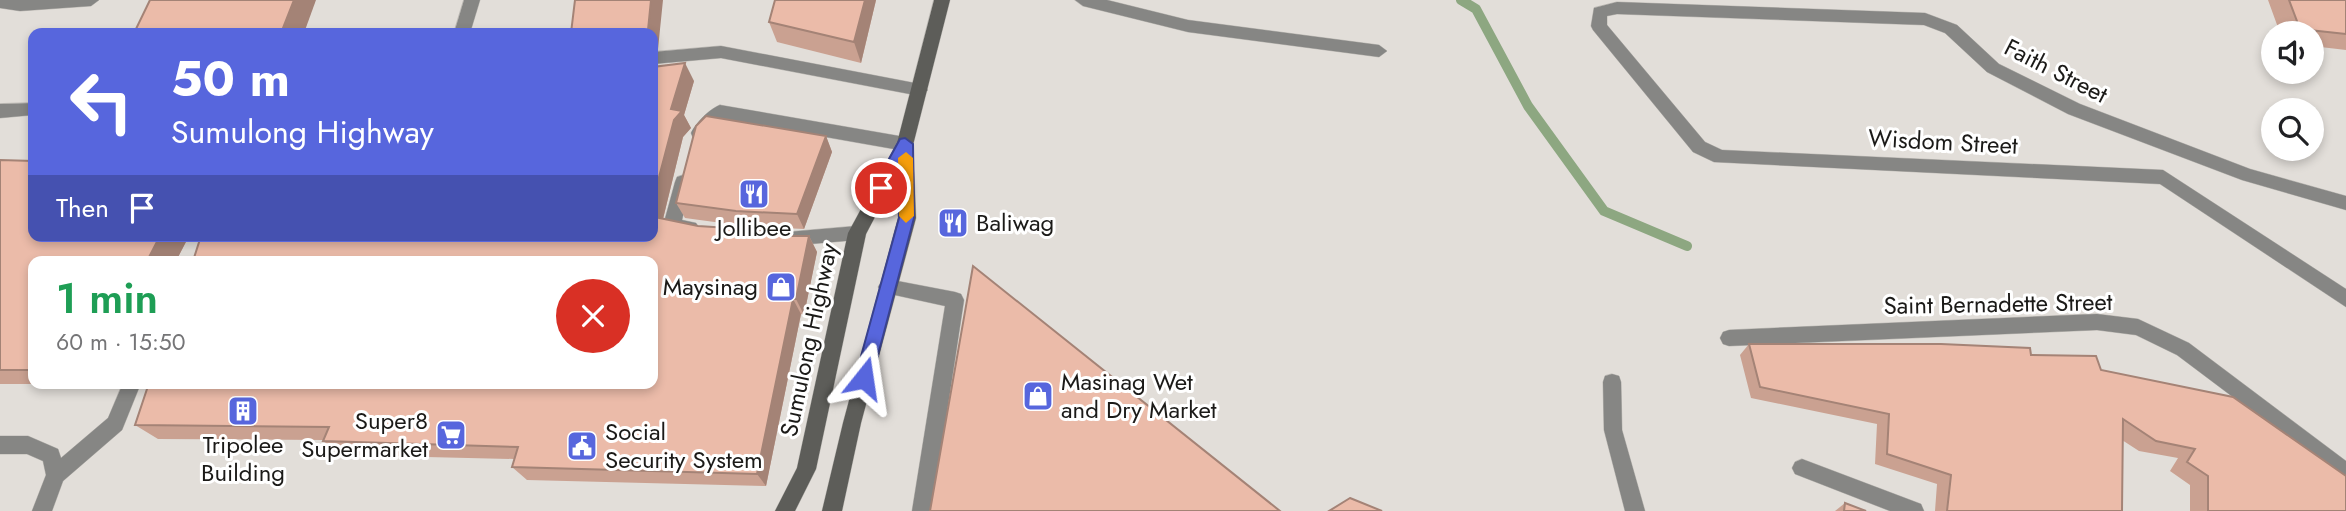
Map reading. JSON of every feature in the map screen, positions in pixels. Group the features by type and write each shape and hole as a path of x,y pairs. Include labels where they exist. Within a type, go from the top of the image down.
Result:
{"main road":[{"name":"Sumulong Highway","path":"785,511 806,469 857,233 905,144 942,0"},
{"name":"Sumulong Highway","path":"832,511 906,218 905,144"}],"street":[{"path":"0,2 20,5 91,0"},
{"path":"464,28 472,0"},
{"path":"1083,0 1188,26 1379,51"},
{"name":"Faith Street","path":"1720,157 1699,147 1599,26 1599,12 1618,8 1925,19 1951,29 1993,68 2074,109 2168,147 2248,175 2346,204"},
{"path":"658,58 721,52 920,90"},
{"path":"0,111 28,109"},
{"path":"708,230 672,226 694,138 720,112 905,144"},
{"path":"2168,147 2163,177 2346,299"},
{"name":"Wisdom Street","path":"1720,157 2163,177"},
{"path":"771,237 799,239 857,233"},
{"path":"887,287 955,300 922,511"},
{"name":"Saint Bernadette Street","path":"1729,338 2097,322 2138,327 2183,349 2346,473"},
{"path":"1612,382 1612,429 1634,511"},
{"path":"42,511 56,475 115,424 130,389"},
{"path":"0,445 28,445 51,455 56,475"},
{"path":"1802,468 1914,511"}],"building":[{"path":"150,0 294,0 283,28 136,28"},
{"path":"575,0 651,0 648,28 572,28"},
{"path":"775,0 865,0 854,42 769,22"},
{"path":"2289,0 2346,0 2346,34 2324,32 2324,21 2297,21"},
{"path":"685,63 671,109 682,111 674,120 658,181 658,66"},
{"name":"Jollibee","path":"706,116 826,136 797,214 736,211 676,203 696,126"},
{"path":"0,160 28,161 28,242 157,242 150,256 28,256 28,370 0,370"},
{"path":"658,218 698,226 789,232 787,236 809,236 796,299 793,299 757,474 512,467 518,447 323,441 329,427 135,425 147,389 658,389 658,256 195,256 199,242 658,242"},
{"name":"Masinag Wet and Dry Market","path":"973,266 1280,511 930,511"},
{"path":"1749,344 1941,344 2030,348 2031,355 2096,356 2101,370 2233,397 2346,476 2346,511 2208,511 2208,476 2187,462 2195,449 2156,441 2123,419 2122,511 1947,511 1951,475 1887,454 1889,414 1760,387"},
{"path":"1350,498 1382,511 1329,511"},
{"path":"1845,503 1866,511 1844,511"}],"waterway":[{"path":"1461,0 1476,9 1528,106 1604,211 1687,246"}],"slow traffic":[{"path":"906,158 906,216"}],"place":[{"name":"Jollibee","path":"754,194"},
{"name":"Baliwag","path":"953,223"},
{"name":"Maysinag","path":"781,287"},
{"name":"Masinag Wet and Dry Market","path":"1038,396"},
{"name":"Tripolee Building","path":"243,411"},
{"name":"Super8 Supermarket","path":"451,435"},
{"name":"Social Security System","path":"582,446"}],"route":[{"path":"864,378 906,218 905,144 881,188"}]}
